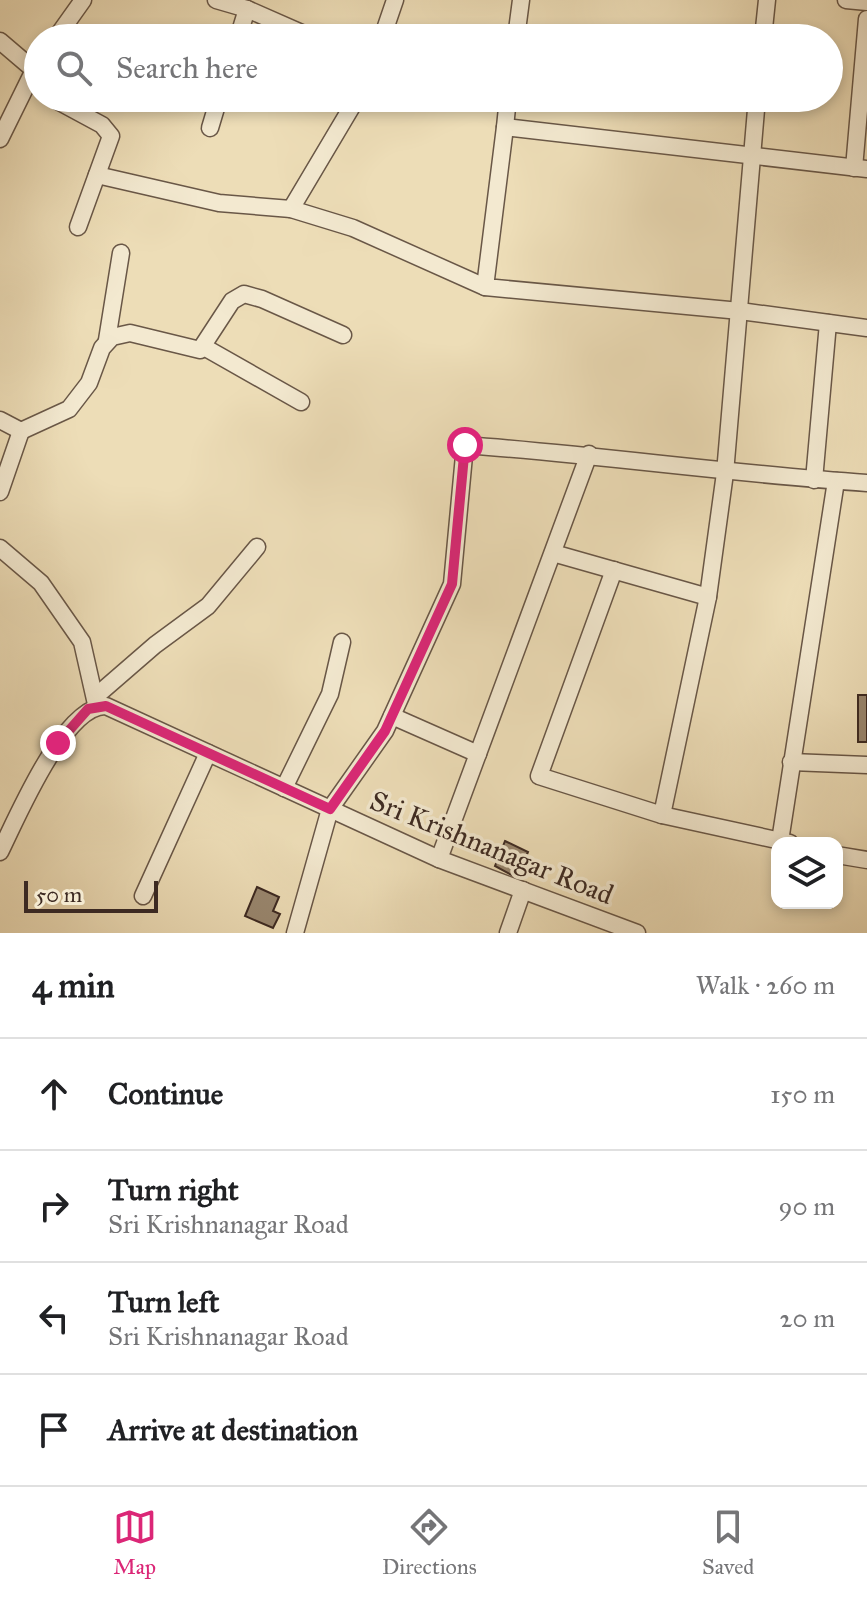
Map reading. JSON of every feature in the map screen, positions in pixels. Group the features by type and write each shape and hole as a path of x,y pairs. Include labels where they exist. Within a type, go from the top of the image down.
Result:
{"street":[{"path":"66,24 83,0"},
{"path":"216,0 281,24"},
{"path":"387,24 395,0"},
{"path":"518,24 521,0"},
{"path":"764,24 767,0"},
{"path":"846,0 867,2"},
{"path":"242,24 247,9"},
{"path":"505,127 860,168 867,19"},
{"path":"0,41 24,66"},
{"path":"0,139 24,95"},
{"path":"76,112 110,132 78,227"},
{"path":"210,128 215,112"},
{"path":"291,209 349,112"},
{"path":"485,287 507,112"},
{"path":"662,815 708,597 725,473 756,112"},
{"path":"97,175 219,203 291,209 353,228 485,287 740,311 867,328"},
{"path":"0,492 21,431 69,409 89,383 107,340 121,253"},
{"path":"204,347 232,301 244,294 343,335"},
{"path":"814,480 828,323"},
{"path":"107,340 130,333 191,350 204,347 301,402"},
{"path":"0,420 21,431"},
{"path":"295,933 330,809 392,716 452,584 465,445 589,454 725,473 867,483"},
{"path":"439,859 589,454"},
{"path":"785,837 791,762 836,481"},
{"path":"0,852 58,743 95,701 155,645 208,606 257,547"},
{"path":"0,548 41,583 82,642 95,701"},
{"path":"553,553 708,597"},
{"path":"614,570 539,776 662,815 771,839"},
{"path":"284,788 330,694 342,642"},
{"name":"Sri Krishnanagar Road","path":"95,701 439,859 637,933"},
{"path":"392,716 478,754"},
{"path":"143,896 208,753"},
{"path":"791,762 867,765"},
{"path":"843,856 867,860"},
{"path":"508,933 523,890"}],"building":[{"path":"858,695 867,695 867,742 858,742"},
{"path":"505,841 528,852 517,878 495,866"},
{"path":"257,887 279,897 273,911 280,914 273,928 245,916"}],"route":[{"path":"58,743 88,709 96,705 106,706 330,809 385,731 452,584 465,445"}]}
